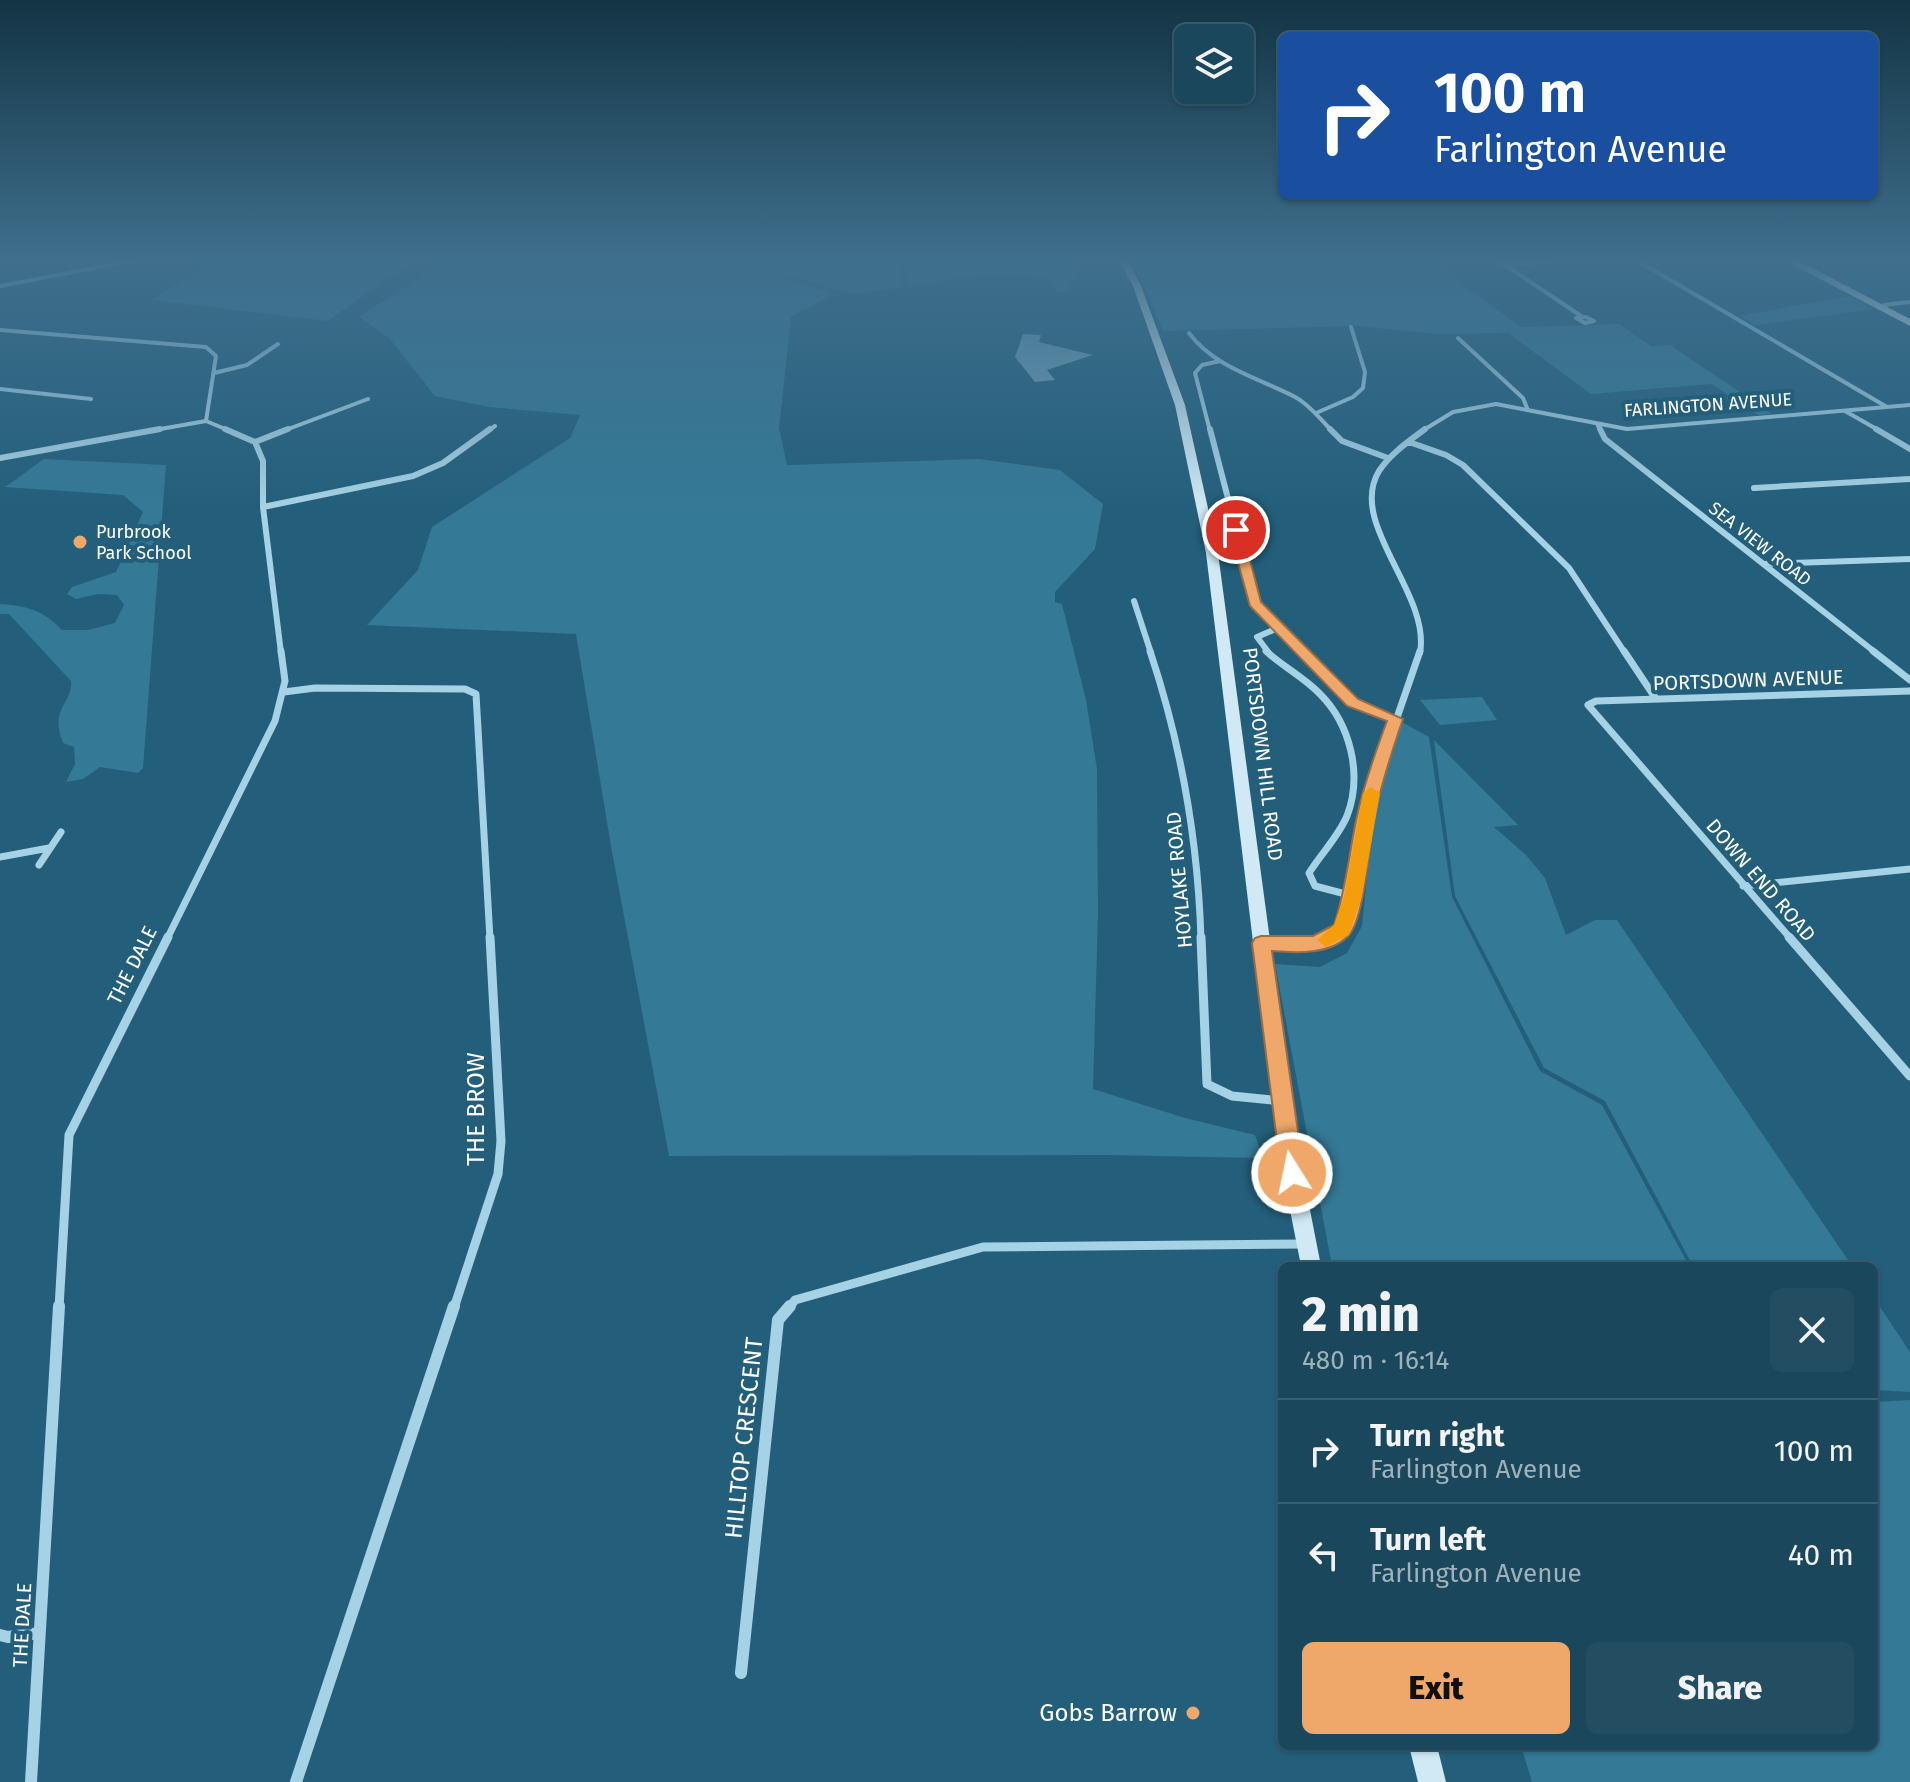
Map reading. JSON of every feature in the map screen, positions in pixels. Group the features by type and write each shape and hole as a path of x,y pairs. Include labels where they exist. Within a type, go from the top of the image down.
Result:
{"main road":[{"name":"PORTSDOWN HILL ROAD","path":"1157,341 1180,405 1212,553 1281,1101 1310,1262"},
{"path":"1424,1750 1432,1782"}],"street":[{"path":"155,341 195,344 216,356 206,421"},
{"path":"1195,341 1248,378 1298,398 1342,441 1388,458 1375,478 1373,509 1415,607 1422,633 1416,668 1378,765 1353,896 1342,930 1329,939 1294,946 1261,943"},
{"path":"1316,413 1353,397 1363,388 1365,372 1355,341"},
{"path":"1461,341 1523,398 1527,408"},
{"path":"1775,341 1887,407"},
{"path":"214,373 247,365 278,344"},
{"path":"1220,361 1202,365 1195,373 1249,592 1278,628 1353,702 1395,719"},
{"path":"0,389 91,399"},
{"path":"0,458 206,421 255,442 368,399"},
{"name":"FARLINGTON AVENUE","path":"1388,458 1460,410 1482,406 1527,408 1598,426 1627,429 1910,405"},
{"path":"1845,411 1910,449"},
{"path":"263,507 413,476 443,463 495,426"},
{"name":"SEA VIEW ROAD","path":"1598,426 1605,439 1910,680"},
{"name":"THE DALE","path":"31,1782 69,1135 275,721 284,692 263,507 263,461 255,442"},
{"path":"1409,442 1454,458 1554,551 1569,568 1656,699"},
{"path":"1754,488 1910,479"},
{"path":"1763,564 1910,559"},
{"name":"HOYLAKE ROAD","path":"1134,601 1165,696 1192,827 1200,903 1207,1084 1216,1093 1228,1096 1281,1101"},
{"path":"1278,628 1261,634 1259,641 1267,652 1323,695 1340,716 1353,748 1354,766 1346,820 1309,873 1315,886 1353,896"},
{"name":"THE BROW","path":"284,692 315,688 465,689 476,694 501,1141 498,1174 296,1782"},
{"name":"PORTSDOWN AVENUE","path":"1588,705 1596,701 1910,691"},
{"name":"DOWN END ROAD","path":"1588,705 1910,1076"},
{"path":"39,865 61,832"},
{"path":"0,857 49,848"},
{"path":"1743,886 1910,869"},
{"name":"HILLTOP CRESCENT","path":"741,1673 778,1320 795,1300 983,1247 1307,1244"},
{"path":"0,1635 8,1637 39,1633"}],"shaded area":[{"path":"392,341 788,341 779,428 787,465 979,459 1060,470 1103,504 1095,549 1055,592 1055,602 1062,604 1086,700 1097,769 1098,914 1093,1089 1185,1118 1255,1135 1263,1158 1104,1155 669,1156 612,852 576,634 367,625 418,570 432,527 570,438 580,415 489,407 435,396"},
{"path":"1519,341 1644,341 1651,346 1670,345 1772,414 1758,415 1712,384 1591,394"},
{"path":"44,459 166,465 143,768 138,773 100,767 83,779 66,782 75,764 74,747 63,743 59,721 71,681 9,614 0,614 0,604 18,606 34,610 62,630 88,630 115,623 124,605 117,595 98,594 76,599 67,594 72,587 116,572 143,512 123,495 5,487"},
{"path":"1482,697 1497,720 1440,725 1420,700"},
{"path":"1400,721 1429,737 1452,897 1540,1071 1602,1105 1687,1262 1331,1262 1275,964 1320,967 1347,953 1362,926 1372,824"},
{"path":"1434,740 1518,825 1494,827 1526,855 1545,878 1566,935 1595,920 1617,920 1849,1262 1691,1262 1605,1101 1544,1068 1455,896"},
{"path":"1878,1304 1910,1352 1910,1392 1878,1390"},
{"path":"1910,1400 1910,1782 1532,1782 1522,1750 1878,1750 1878,1402"}],"building":[{"path":"1021,341 1039,341 1093,355 1047,370 1055,380 1035,382 1015,357"}],"slow traffic":[{"path":"1326,940 1342,930 1353,896 1371,793"}],"place":[{"name":"Purbrook Park School","path":"80,542"},
{"name":"Gobs Barrow","path":"1193,1713"}],"route":[{"path":"1236,530 1249,592 1255,603 1353,702 1366,710 1395,719 1378,765 1353,896 1342,930 1329,939 1313,944 1261,943 1292,1173"}]}
